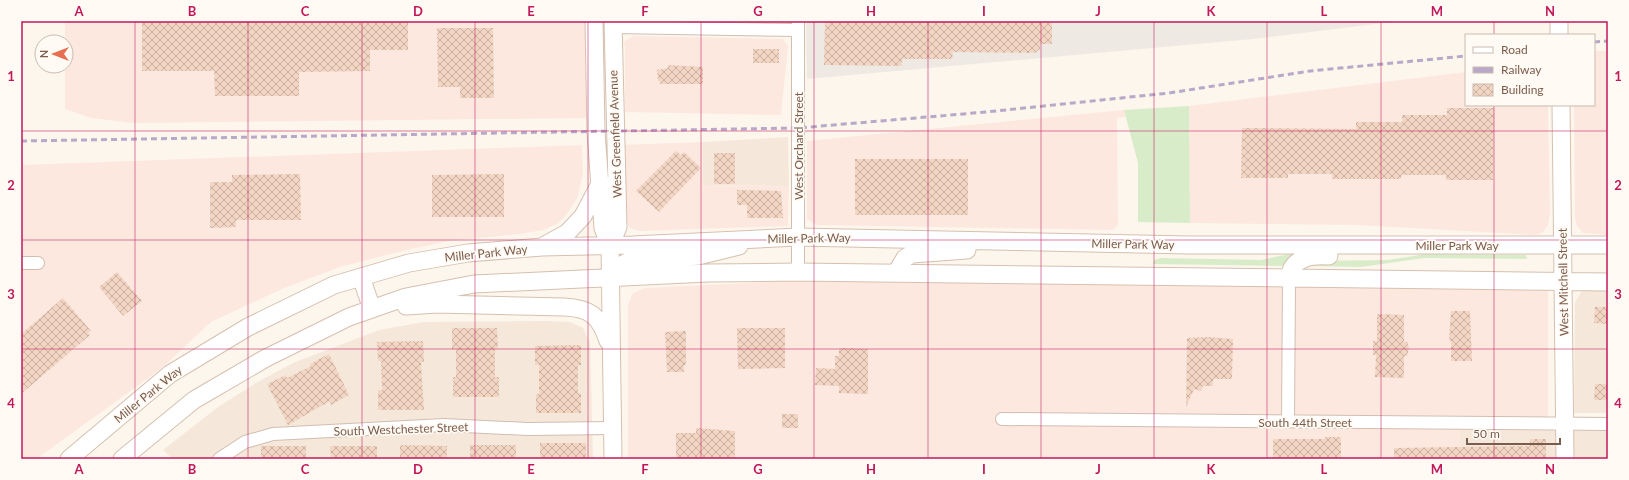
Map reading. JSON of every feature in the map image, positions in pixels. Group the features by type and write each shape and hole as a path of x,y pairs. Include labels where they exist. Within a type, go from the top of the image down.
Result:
{"main road":[{"name":"West Greenfield Avenue","path":"594,21 596,132 601,182 603,228 610,246 613,459"},
{"path":"1559,21 1559,34"},
{"name":"West Greenfield Avenue","path":"610,246 618,227 613,24"},
{"name":"West Mitchell Street","path":"1561,106 1565,459"},
{"path":"542,247 567,233 580,220 601,182"},
{"name":"Miller Park Way","path":"69,459 170,374 248,327 334,285 409,263 468,253 542,247 610,246 798,237 1189,245 1608,245"},
{"path":"610,278 616,268 627,262 715,253 759,239"},
{"path":"896,273 905,258 912,254 976,249 1022,241"},
{"path":"1289,279 1292,268 1302,259 1311,255 1380,256 1438,245"},
{"path":"122,459 194,400 266,358 349,317 406,297 474,284 708,273 798,272 1608,282"},
{"path":"361,277 372,309"},
{"path":"372,309 437,304 564,306 581,308 593,314 599,320 611,351"}],"street":[{"path":"613,24 798,25"},
{"name":"West Orchard Street","path":"798,25 798,272"},
{"path":"21,263 38,263"},
{"path":"1288,422 1289,279"},
{"name":"South 44th Street","path":"1002,419 1608,424"},
{"name":"South Westchester Street","path":"219,459 245,442 272,434 444,425 528,429 612,428"}],"shaded area":[{"path":"65,21 587,21 589,118 133,123 91,118 65,109 65,74 74,74 74,34 65,34"},
{"path":"806,21 1400,21 1253,39 807,79"},
{"path":"633,36 783,39 788,46 781,115 625,112 625,46 623,42"},
{"path":"1595,51 1608,51 1608,235 1583,233 1577,226 1575,217 1574,106 1595,106"},
{"path":"1465,72 1465,106 1548,106 1550,213 1548,225 1542,233 1535,235 1358,225 1190,223 1189,106"},
{"path":"1124,110 1126,117 1117,118 1118,225 1112,230 817,225 807,219 807,141"},
{"path":"788,137 789,186 702,185 703,142"},
{"path":"703,142 702,185 789,186 788,226 640,231 630,228 626,222 621,145"},
{"path":"582,145 583,174 577,199 564,218 557,224 543,230 520,234 449,241 406,250 340,267 284,288 211,322 163,367 125,395 36,459 21,459 21,165"},
{"path":"793,281 1548,289 1548,431 1460,430 1460,459 628,459 628,305 633,293 645,288"},
{"path":"1582,291 1608,291 1608,413 1574,413 1575,302"},
{"path":"424,322 570,322 583,328 590,343 593,459 173,459 163,450 218,407 256,383 293,363 379,330"},
{"path":"1460,430 1608,431 1608,459 1460,459"}],"green space":[{"path":"1189,106 1190,223 1138,222 1138,163 1124,110"},
{"path":"1294,253 1302,253 1287,265 1283,266 1153,264 1154,260 1161,258 1261,260"},
{"path":"1426,254 1526,255 1527,259 1424,258 1361,267 1308,266 1314,261 1388,260"}],"building":[{"path":"142,21 408,21 408,50 370,50 370,71 299,72 299,96 215,96 214,71 142,71"},
{"path":"825,21 1041,21 1041,23 1052,23 1052,44 1040,44 1040,49 1035,53 953,52 952,59 902,59 902,66 824,65"},
{"path":"437,28 493,28 494,98 460,98 460,87 438,87"},
{"path":"753,49 779,49 779,63 753,63"},
{"path":"668,65 703,67 703,84 660,84 660,81 658,81 657,70 668,68"},
{"path":"1447,108 1494,108 1493,180 1446,180 1446,175 1401,175 1401,179 1332,179 1332,174 1288,174 1288,178 1241,178 1242,128 1356,129 1356,122 1402,122 1402,115 1447,115"},
{"path":"676,151 681,155 684,152 701,168 659,212 636,191"},
{"path":"714,153 735,153 735,184 714,184"},
{"path":"855,159 968,159 968,215 855,215"},
{"path":"300,174 301,220 236,220 236,227 210,228 210,182 232,182 232,175"},
{"path":"504,174 504,217 432,217 432,175"},
{"path":"737,190 781,191 783,218 747,218 747,205 737,205"},
{"path":"117,272 142,301 123,316 99,287"},
{"path":"63,298 91,331 88,333 90,335 21,394 21,334"},
{"path":"1595,307 1608,307 1608,324 1594,323"},
{"path":"1451,311 1470,311 1472,361 1451,361 1451,341 1449,341"},
{"path":"1377,314 1404,315 1404,342 1407,342 1409,348 1407,356 1404,356 1404,378 1375,377 1376,355 1373,355 1373,341 1377,341"},
{"path":"452,328 497,328 498,348 495,349 495,377 499,377 499,397 453,397 453,377 456,377 456,349 452,349"},
{"path":"737,328 785,328 785,368 738,369"},
{"path":"686,331 686,365 684,365 684,372 667,372 665,332"},
{"path":"1209,337 1233,339 1232,379 1213,379 1213,386 1203,386 1201,391 1194,389 1186,407 1187,338"},
{"path":"423,341 424,362 421,362 424,410 378,410 378,390 382,390 381,361 378,361 377,342"},
{"path":"581,345 581,365 578,365 578,393 581,393 581,413 536,413 536,394 539,394 539,365 535,365 535,346"},
{"path":"839,348 868,349 868,394 839,393 839,386 815,385 816,368 835,369 835,356 839,356"},
{"path":"329,354 349,395 331,405 330,401 288,425 267,384 286,375 287,378 311,366 310,364"},
{"path":"1595,384 1608,384 1608,400 1594,400"},
{"path":"782,414 798,414 798,428 782,428"},
{"path":"696,428 735,431 735,459 676,459 676,433 696,433"},
{"path":"1325,437 1341,437 1341,459 1273,459 1273,439 1325,439"},
{"path":"1530,439 1546,439 1546,459 1394,459 1394,448 1530,446"},
{"path":"540,443 586,443 586,459 540,459"},
{"path":"400,445 447,446 447,459 400,459"},
{"path":"470,445 516,445 516,459 470,459"},
{"path":"261,446 306,446 306,459 261,459"},
{"path":"330,446 377,446 377,459 331,459"}],"railway":[{"path":"1595,42 1608,41"},
{"path":"21,141 798,128 986,112 1169,93 1310,71 1465,56"}]}
